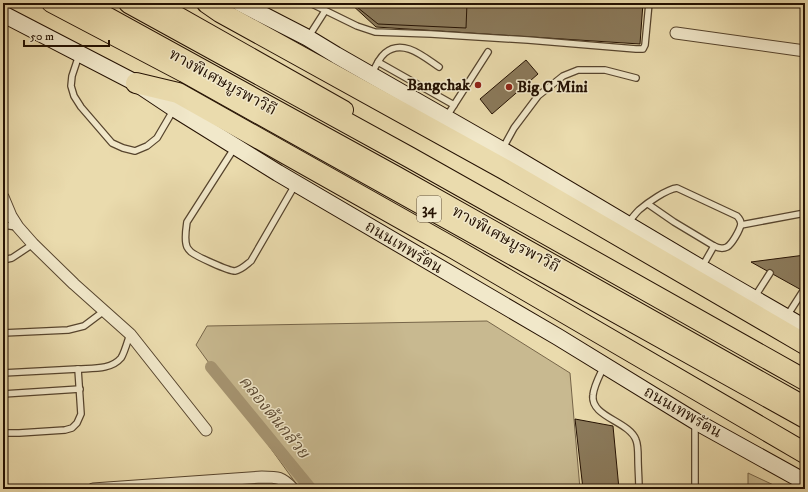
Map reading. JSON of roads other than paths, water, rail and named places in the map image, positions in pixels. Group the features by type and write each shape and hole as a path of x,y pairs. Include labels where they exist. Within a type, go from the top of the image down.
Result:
{"highway":[{"name":"34","path":"51,3 184,72 805,419"},
{"name":"ทางพิเศษบูรพาวิถี","path":"81,3 395,176 805,407"},
{"name":"ทางพิเศษบูรพาวิถี","path":"129,3 409,157 805,380"},
{"path":"155,3 805,372"},
{"path":"190,3 213,8 503,160 805,344"},
{"path":"176,101 184,72"},
{"path":"136,83 176,101 455,249 805,453"}],"main road":[{"path":"241,3 308,38 374,69 450,111 503,160 627,224 805,328"},
{"path":"3,14 136,83"},
{"name":"ถนนเทพรัตน","path":"176,101 236,147 558,337 695,421 805,482"}],"street":[{"path":"676,33 805,51"},
{"path":"3,197 18,227 33,244 130,334 206,430"},
{"path":"93,489 262,477 276,477 286,481 293,489"}],"lane":[{"path":"310,3 357,26 375,32 520,39 641,49 644,48 645,45 649,3"},
{"path":"308,38 325,10"},
{"path":"374,69 386,53 395,48 414,50 439,67"},
{"path":"450,111 488,52"},
{"path":"80,54 71,86 74,96 81,107 112,143 135,151 147,146 157,138 176,101"},
{"path":"503,160 514,128 538,96 562,76 578,70 605,70 636,78"},
{"path":"236,147 187,222 186,245 191,252 231,271 243,267 251,261 296,183"},
{"path":"627,224 639,210 666,191 677,188 737,216 740,219 741,225 734,239 727,247 721,248 714,246 674,222 648,204"},
{"path":"741,225 805,213"},
{"path":"3,225 18,227"},
{"path":"3,260 12,258 33,244"},
{"path":"701,268 714,246"},
{"path":"754,298 770,273"},
{"path":"787,317 803,291"},
{"path":"3,333 68,330 84,326 104,311"},
{"path":"3,373 101,368 112,365 121,358 130,334"},
{"path":"604,365 595,388 593,396 594,405 608,417 632,432 636,440 637,448 639,489"},
{"path":"3,433 65,430 72,428 77,423 81,414 78,369"},
{"path":"3,394 80,389"},
{"path":"695,421 695,489"}],"waterway":[{"name":"คลองต้นกล้วย","path":"211,367 311,489"}],"place":[{"name":"Bangchak","path":"478,85"},
{"name":"Big C Mini","path":"509,87"}]}
